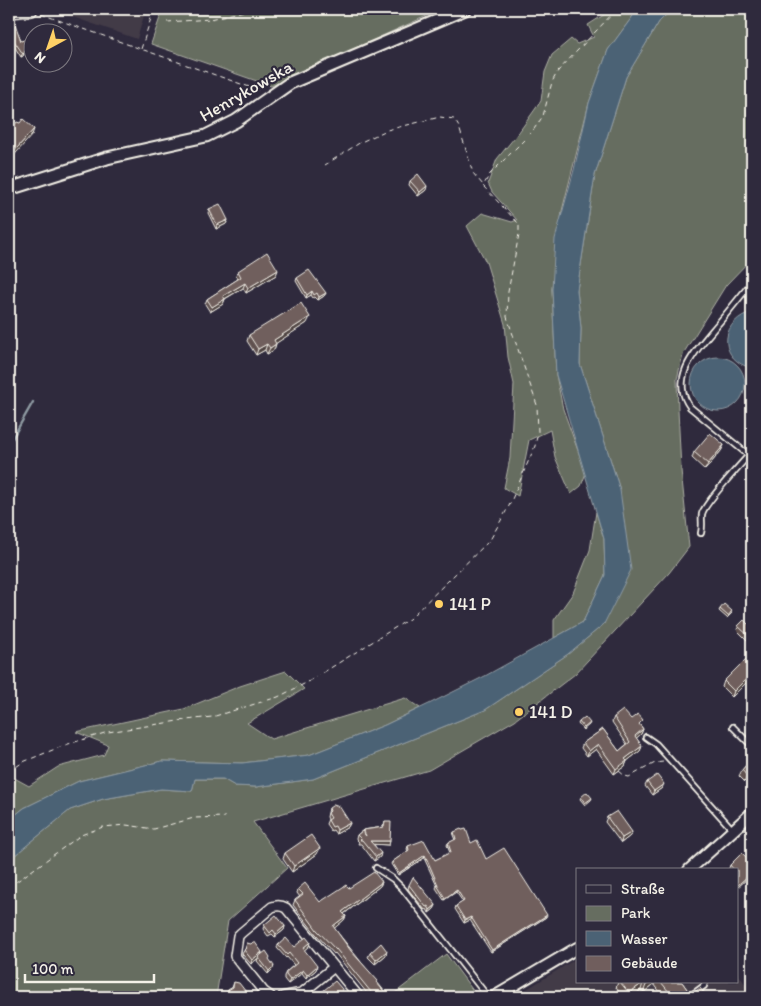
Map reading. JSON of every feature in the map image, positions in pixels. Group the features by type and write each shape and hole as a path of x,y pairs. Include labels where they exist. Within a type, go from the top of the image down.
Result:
{"main road":[{"name":"Henrykowska","path":"9,189 107,158 206,136 236,121 290,83 465,9"}],"street":[{"path":"9,13 32,11"},
{"path":"691,868 752,813"},
{"path":"271,997 264,992 235,956 238,936 276,905 286,908 359,997"},
{"path":"494,997 576,949"},
{"path":"282,997 302,994 334,967"}],"lane":[{"path":"701,533 703,526 702,513 708,503 751,456 690,407 683,393 683,375 694,352 752,282"},
{"path":"745,292 752,298"},
{"path":"733,727 752,746"},
{"path":"646,737 656,744 733,831"},
{"path":"376,868 403,889 488,997"},
{"path":"689,997 704,984"}],"path":[{"path":"141,49 154,9"},
{"path":"167,22 211,18 252,9"},
{"path":"483,186 490,174 532,132 543,116 552,82 558,71 617,9"},
{"path":"32,11 272,95"},
{"path":"9,772 23,762 65,745 99,735 212,717 278,696 308,682 409,619 490,540 509,506 535,446 538,432 537,405 507,317 508,292 519,234 519,224 473,173 460,127 454,119 440,117 407,127 387,130 361,142 325,165"},
{"path":"619,770 629,777 655,763 667,762 676,768"},
{"path":"9,887 81,835 103,827 126,825 154,829 194,818 225,817"}],"shaded area":[{"path":"59,9 146,9 137,39 58,12"},
{"path":"576,959 576,984 738,984 738,973 752,994 747,997 514,997"}],"green space":[{"path":"163,9 442,9 271,86 151,44"},
{"path":"613,9 638,9 608,50 589,103 562,211 552,289 556,375 563,409 586,473 581,486 571,494 555,457 550,430 529,440 518,496 504,488 510,458 514,384 508,357 505,324 486,262 467,226 482,213 512,222 517,220 492,192 488,183 497,159 541,101 545,72 552,55 571,39 577,44 594,37 588,25"},
{"path":"672,9 752,9 752,258 726,285 683,354 677,379 681,470 689,547 669,573 575,674 515,720 429,770 253,822 287,868 228,921 216,997 9,997 9,860 70,810 103,799 161,789 192,791 195,779 223,779 235,786 256,787 313,779 485,710 568,654 604,624 620,490 580,364 581,328 577,290 595,175 626,77 659,22"},
{"path":"596,512 604,539 605,575 583,622 554,638 554,620 573,593 590,550"},
{"path":"286,671 304,689 247,723 271,739 405,698 420,708 385,725 309,755 242,763 162,761 79,781 24,808 9,820 9,775 29,786 58,767 104,755 108,745 76,732 184,709 240,686"},
{"path":"446,954 477,996 398,997 395,993"}],"water":[{"path":"638,9 672,9 659,22 626,77 595,175 577,290 581,328 580,364 620,490 631,570 604,624 568,654 485,710 313,779 256,787 235,786 223,779 195,779 192,791 161,789 103,799 70,810 9,860 9,820 24,808 79,781 162,761 242,763 309,755 385,725 429,704 485,676 583,622 605,575 604,539 556,375 552,289 555,239 574,170 589,103 608,50"},
{"path":"748,313 752,313 752,368 741,364 734,358 729,351 727,342 731,326"},
{"path":"713,357 723,357 733,361 741,369 745,384 741,399 733,407 723,411 713,411 703,407 695,399 691,389 691,379 695,369 703,361"}],"building":[{"path":"14,21 22,41 22,53 9,35 9,23"},
{"path":"23,119 34,129 9,157 9,131 17,122 20,123"},
{"path":"418,174 427,186 420,192 410,181"},
{"path":"220,204 228,220 217,225 209,209"},
{"path":"267,252 278,270 248,288 245,283 223,296 225,299 212,307 207,299 241,277 238,271"},
{"path":"309,270 326,293 319,297 317,293 314,295 312,291 307,295 297,278"},
{"path":"301,303 310,317 274,340 276,344 270,348 267,344 258,349 249,335"},
{"path":"710,433 724,445 708,464 694,452"},
{"path":"724,604 732,611 728,616 720,609"},
{"path":"744,620 752,628 752,639 738,626"},
{"path":"752,653 752,673 734,691 724,681"},
{"path":"623,710 631,719 638,714 643,720 639,724 643,729 635,736 642,746 625,759 627,761 616,769 598,744 589,751 583,743 603,729 619,751 630,742 614,717"},
{"path":"585,717 590,723 584,728 579,722"},
{"path":"752,758 752,771 747,776 742,770"},
{"path":"657,775 664,784 654,791 647,782"},
{"path":"587,792 592,798 585,803 581,797"},
{"path":"335,804 337,807 339,806 350,823 337,830 335,826 332,827 328,820 331,818 328,813 330,811 329,808"},
{"path":"617,811 632,832 622,838 607,817"},
{"path":"385,822 391,822 390,841 370,841 381,853 376,857 357,835 362,831 366,836 363,830 384,827"},
{"path":"466,829 471,843 477,840 486,859 504,848 547,915 492,950 471,917 465,920 456,906 464,901 457,890 445,898 437,885 425,855 399,873 392,862 409,850 408,846 424,840 435,860 451,852 448,843 456,839 454,832"},
{"path":"311,835 320,848 294,866 285,853"},
{"path":"742,853 752,863 750,865 752,872 738,885 738,868 732,868 730,865"},
{"path":"374,872 382,882 342,912 346,916 333,926 389,997 375,997 336,949 317,930 295,900 303,894 298,889 305,883 320,902 346,885 349,888"},
{"path":"413,877 436,905 430,910 409,885"},
{"path":"276,915 285,926 276,934 273,930 270,933 264,925"},
{"path":"306,937 310,942 303,948 317,966 307,975 303,970 290,980 286,972 297,963 289,953 287,955 278,945 286,938 294,947"},
{"path":"254,941 262,952 252,960 244,950 247,943 251,944"},
{"path":"381,943 387,951 376,960 370,953"},
{"path":"266,951 274,966 269,971 258,957"},
{"path":"335,981 342,989 341,994 333,997 312,997 316,994 318,995"},
{"path":"234,982 239,983 246,992 243,994 245,997 234,997 228,990 233,987"},
{"path":"622,984 642,984 629,993"},
{"path":"663,984 683,984 692,994 700,988 704,993 700,997 682,997 680,995 673,997"}],"waterway":[{"path":"9,444 33,402"}],"place":[{"name":"141 P","path":"439,604"},
{"name":"141 D","path":"519,712"}]}
